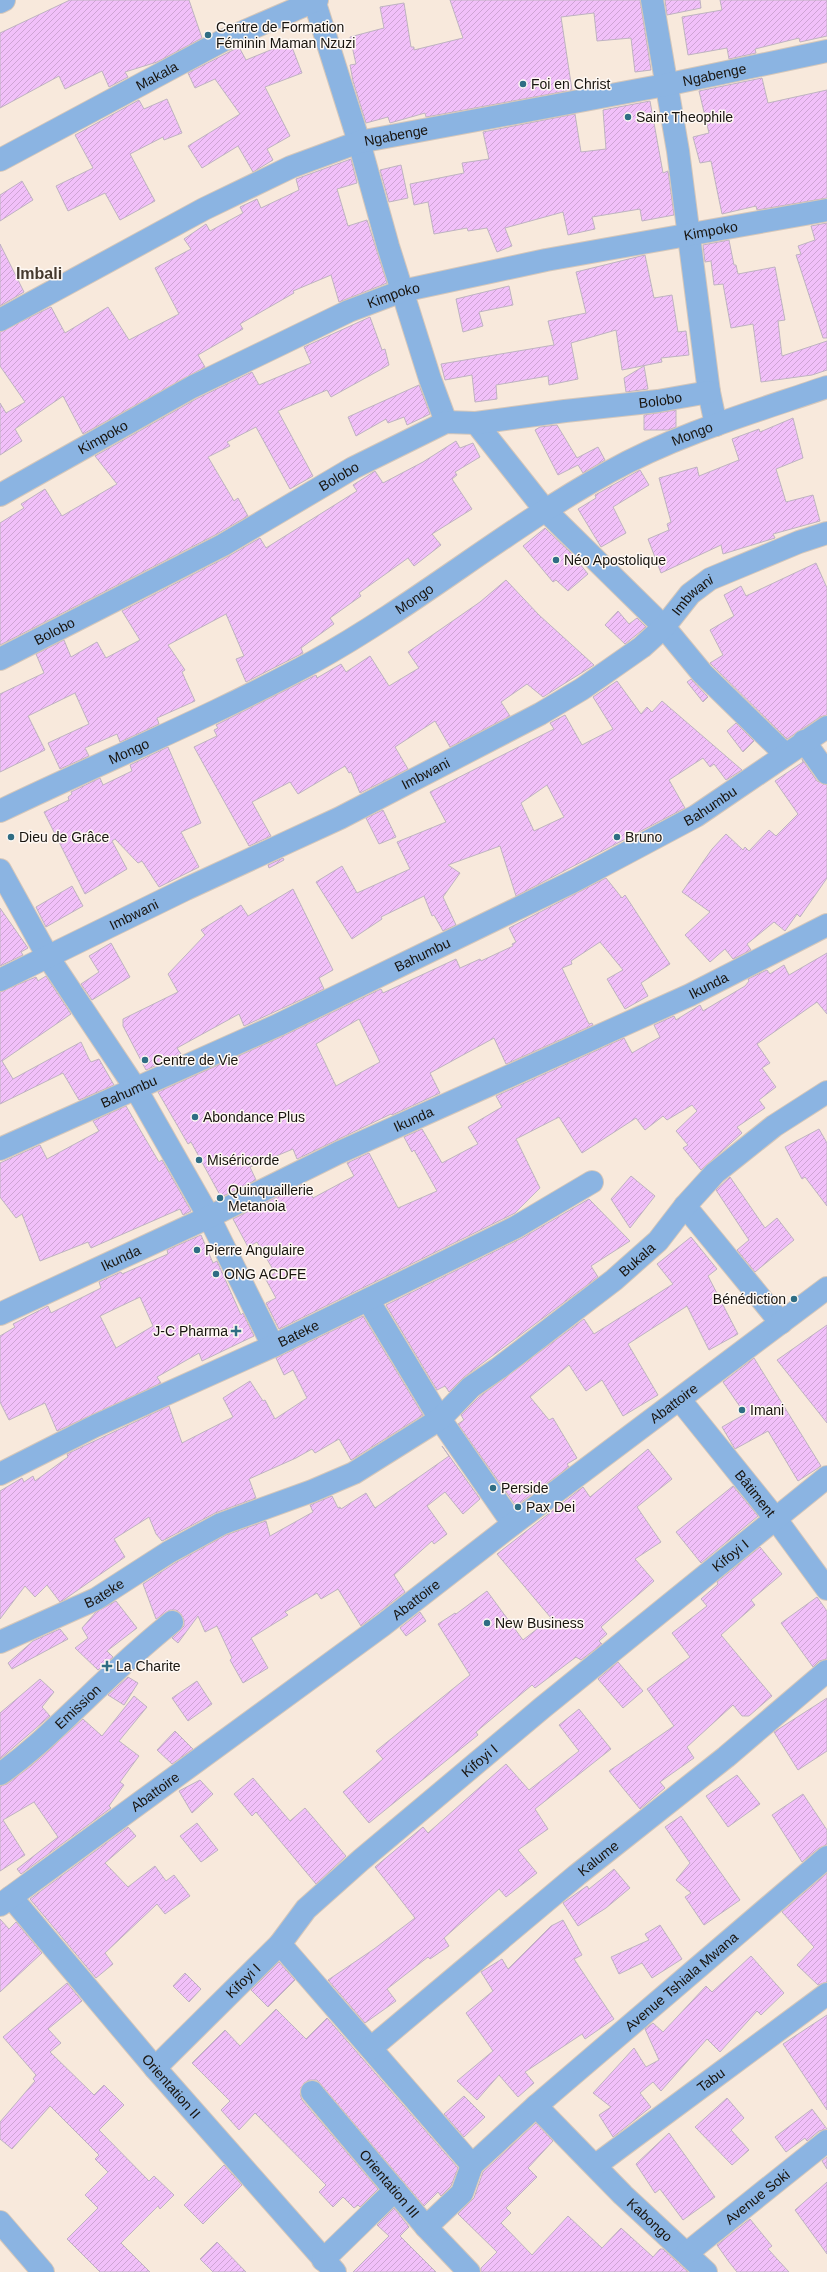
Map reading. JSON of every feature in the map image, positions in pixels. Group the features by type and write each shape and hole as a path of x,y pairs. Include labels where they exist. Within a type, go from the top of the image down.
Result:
{"street":[{"path":"0,2 4,0"},
{"path":"315,0 359,142 402,291 446,422"},
{"name":"Makala","path":"0,160 201,52 266,20 315,0"},
{"path":"652,0 665,84 678,151 709,392 716,425"},
{"name":"Ngabenge","path":"0,320 204,209 291,167 359,142 665,84 827,50"},
{"name":"Kimpoko","path":"0,495 192,387 349,311 402,291 546,260 827,210"},
{"name":"Mongo","path":"0,811 72,776 210,715 314,661 391,613 545,510 611,470 659,448 716,425 827,387"},
{"name":"Bolobo","path":"0,659 223,545 353,468 446,422 476,424 565,411 658,401 709,392"},
{"path":"476,424 545,510 664,626 702,673 785,754"},
{"name":"Imbwani","path":"0,980 186,889 340,818 540,714 582,688 642,647 664,626 690,594 710,579 799,542 827,533"},
{"name":"Bahumbu","path":"0,1149 278,1025 574,882 696,816 827,726"},
{"path":"804,741 827,773"},
{"path":"0,870 48,957 136,1089 209,1217 273,1346"},
{"name":"Ikunda","path":"0,1314 209,1217 338,1153 690,995 827,925"},
{"name":"Bukala","path":"440,1420 471,1387 499,1368 614,1280 658,1241 685,1206 715,1173 774,1126 827,1092"},
{"name":"Bateke","path":"0,1474 95,1426 273,1346 516,1227 592,1182"},
{"path":"685,1206 781,1323"},
{"name":"Abattoire","path":"5,1901 377,1629 513,1524 680,1400 827,1288"},
{"path":"368,1300 440,1420 513,1524"},
{"name":"Bâtiment","path":"680,1400 775,1518 827,1589"},
{"name":"Bateke","path":"0,1642 96,1599 169,1552 221,1524 312,1491 354,1473 440,1420"},
{"name":"Kifoyi I","path":"155,2068 280,1944 306,1909 361,1860 542,1708 827,1477"},
{"name":"Emission","path":"0,1774 23,1758 49,1736 124,1663 172,1622"},
{"name":"Kalume","path":"371,2048 578,1875 726,1757 827,1670"},
{"name":"Avenue Tshiala Mwana","path":"472,2166 536,2106 827,1857"},
{"name":"Orientation II","path":"5,1901 241,2164 329,2266"},
{"path":"280,1944 472,2166 462,2193 426,2227"},
{"name":"Tabu","path":"596,2165 827,1994"},
{"name":"Orientation III","path":"312,2092 426,2227 469,2272"},
{"name":"Kabongo","path":"536,2106 596,2165 623,2195 706,2272"},
{"name":"Avenue Soki","path":"687,2253 827,2141"},
{"path":"329,2266 395,2190"},
{"path":"0,2222 43,2272"}],"building":[{"path":"70,0 189,0 202,38 157,62 125,72 128,77 109,87 102,71 65,89 59,76 0,108 0,33"},
{"path":"450,0 640,0 651,70 635,72 631,38 597,41 594,13 561,17 572,90 426,117 425,113 390,123 388,117 366,123 353,81 350,65 356,64 350,37 384,28 380,7 404,3 411,47 414,47 414,50 463,38"},
{"path":"665,0 700,0 701,8 667,15"},
{"path":"720,0 827,0 827,36 800,42 799,38 755,49 756,53 729,59 727,48 688,55 682,17 722,10"},
{"path":"290,42 302,73 265,87 290,136 267,149 273,160 253,172 238,146 202,168 188,146 240,114 215,79 195,88 188,73 239,47 246,60"},
{"path":"762,78 768,103 827,90 827,198 757,210 756,206 722,214 711,161 700,163 693,137 709,133 699,91"},
{"path":"167,99 182,133 164,140 163,137 130,154 155,201 120,220 105,193 68,211 56,186 93,168 75,135 139,100 144,109"},
{"path":"650,101 663,173 668,171 674,215 642,221 640,209 592,217 595,229 568,235 563,212 505,228 512,246 497,252 487,228 468,231 467,228 434,234 428,202 414,205 410,184 464,173 462,163 489,159 483,132 575,114 581,152 606,149 603,110"},
{"path":"351,159 357,183 337,189 348,226 367,220 387,283 339,302 331,275 293,291 294,293 240,324 243,329 198,355 205,367 83,434 63,396 15,429 22,441 0,455 0,403 6,413 25,402 0,366 0,332 51,307 65,333 108,307 129,340 179,314 155,268 191,249 184,239 206,224 210,231 243,213 240,207 257,199 261,208 299,190 296,179"},
{"path":"401,165 408,198 389,202 380,170"},
{"path":"22,181 33,200 0,221 0,195"},
{"path":"827,223 827,338 823,338 796,255 801,254 798,246 815,240 811,226"},
{"path":"729,240 734,265 736,265 738,274 775,267 785,320 778,321 782,356 827,341 827,370 812,375 761,382 753,324 731,328 723,284 714,285 711,261 705,262 703,245"},
{"path":"0,244 24,292 0,306"},
{"path":"645,255 654,298 672,295 678,332 686,331 689,355 661,358 662,362 622,370 616,330 571,343 578,379 549,385 548,376 496,385 497,399 475,402 472,375 445,380 441,364 554,345 548,321 586,313 576,272"},
{"path":"509,286 513,305 479,312 483,326 463,332 456,299"},
{"path":"370,317 382,350 385,349 389,365 331,397 327,390 278,411 313,476 290,489 256,427 227,442 230,446 208,457 234,501 238,498 248,516 217,534 0,645 0,523 24,508 21,504 45,489 62,516 117,484 95,456 198,398 252,372 259,385 311,363 304,347"},
{"path":"644,366 648,389 626,392 624,378"},
{"path":"419,385 430,414 407,425 404,417 388,423 386,419 356,436 348,417"},
{"path":"676,410 676,427 668,430 644,430 644,415"},
{"path":"793,418 803,458 776,469 786,502 813,495 820,521 773,534 775,538 723,554 721,545 661,573 648,539 669,530 667,524 671,522 659,478 697,467 699,476 739,460 732,439 759,429 760,432"},
{"path":"557,425 577,458 598,447 605,460 583,473 578,465 558,475 535,430 540,427"},
{"path":"456,441 460,448 473,443 480,457 455,472 457,475 452,479 472,509 432,534 441,545 414,566 408,558 359,593 361,596 330,618 334,624 301,648 303,653 246,682 236,659 244,656 226,614 168,645 185,670 182,672 195,701 157,718 159,724 120,742 117,734 85,748 89,756 60,769 48,743 89,724 75,693 28,716 45,750 0,772 0,694 44,673 36,654 64,640 71,657 97,642 106,658 140,640 122,611 229,556 260,538 266,548 357,491 353,485 375,471 383,483 423,462"},
{"path":"640,470 649,485 613,507 626,533 601,547 578,509 596,498 595,495"},
{"name":"Néo Apostolique","path":"545,528 571,553 588,574 568,591 556,580 553,582 523,546"},
{"path":"816,563 827,588 827,715 820,717 787,739 710,663 723,655 710,630 734,616 724,595 741,586 746,596"},
{"path":"506,580 539,615 594,665 543,697 527,684 501,702 510,716 450,747 435,721 395,747 408,769 360,793 351,772 349,773 345,766 298,794 290,782 252,802 271,836 249,846 194,747 217,736 214,730 218,728 216,725 316,675 317,678 341,664 346,672 370,656 389,686 419,668 408,652 480,602"},
{"path":"618,611 629,624 637,618 646,627 625,644 605,625"},
{"path":"691,679 708,697 703,702 687,682"},
{"path":"617,681 641,714 647,707 652,712 662,701 742,770 726,780 714,764 710,767 703,758 669,780 685,808 516,896 500,846 448,865 460,873 443,897 456,925 443,931 434,915 432,916 424,896 381,917 382,919 352,939 316,882 342,866 357,893 410,869 397,842 446,822 430,792 554,729 550,723 565,715 582,745 613,729 593,697","holes":["547,785 564,817 534,831 521,803"]},
{"path":"736,723 754,741 743,752 727,731"},
{"path":"168,747 201,823 181,832 199,867 159,887 142,861 138,863 115,839 112,841 127,869 85,894 44,812 69,800 68,797 72,794 71,792 100,778 103,785 132,771 130,765"},
{"path":"802,759 817,781 827,785 827,878 800,917 797,914 785,931 774,922 747,944 751,950 733,959 725,949 710,962 685,935 710,912 682,892 712,849 726,834 743,850 745,847 749,851 769,830 776,836 798,814 775,781 803,762"},
{"path":"383,810 396,837 379,844 366,818"},
{"path":"283,858 284,860 269,868 268,865"},
{"path":"606,878 622,898 625,895 670,964 641,983 648,996 625,1009 607,979 623,970 600,942 571,961 572,964 562,968 589,1024 592,1023 593,1025 506,1064 494,1038 430,1073 440,1093 392,1115 391,1114 297,1159 293,1149 250,1167 256,1180 221,1197 191,1142 188,1144 158,1092 283,1036 381,989 383,993 456,959 460,968 480,959 481,961 513,946 512,944 516,942 509,928","holes":["359,1019 380,1062 336,1086 316,1044"]},
{"path":"72,886 83,906 46,927 36,907"},
{"path":"293,889 333,970 319,978 324,989 244,1026 239,1014 177,1048 181,1054 146,1070 123,1026 123,1019 178,992 168,974 205,935 201,930 241,905 248,916"},
{"path":"0,908 28,948 21,952 23,955 0,966"},
{"path":"111,943 130,977 92,1000 81,984 99,972 89,956"},
{"path":"827,953 827,1014 817,1002 757,1044 770,1063 762,1068 776,1087 759,1100 765,1108 737,1127 742,1133 701,1170 683,1148 688,1145 676,1131 697,1111 692,1105 667,1120 663,1116 645,1130 636,1118 582,1153 559,1117 516,1139 540,1188 515,1213 279,1329 266,1303 276,1298 265,1278 275,1273 257,1242 248,1247 233,1219 305,1183 313,1198 354,1176 347,1163 369,1153 398,1208 437,1191 414,1150 412,1152 404,1137 422,1129 442,1163 478,1144 468,1127 502,1107 496,1096 624,1038 632,1053 660,1037 654,1025 674,1016 676,1020 700,1005 703,1011 745,986 749,981 748,979 767,970 770,974 784,965 789,975"},
{"path":"46,976 71,1014 2,1061 13,1079 81,1042 91,1062 99,1059 114,1085 79,1100 63,1073 0,1104 0,992 36,977 38,981"},
{"path":"126,1106 159,1162 162,1160 191,1211 183,1215 180,1209 91,1248 88,1242 40,1261 22,1214 16,1218 0,1197 0,1163 40,1145 47,1159 99,1131 93,1121"},
{"path":"819,1129 827,1143 827,1206 805,1177 802,1179 785,1147"},
{"path":"631,1176 655,1196 630,1228 611,1199"},
{"path":"730,1177 765,1228 777,1218 794,1240 755,1272 737,1250 749,1240 716,1190"},
{"path":"589,1199 630,1241 591,1266 598,1277 464,1377 449,1392 445,1386 437,1390 386,1305 522,1238"},
{"path":"201,1235 213,1263 217,1261 241,1315 243,1313 254,1336 202,1361 199,1353 157,1377 161,1383 57,1431 45,1403 9,1420 0,1402 0,1336 15,1327 13,1324 48,1306 51,1313 101,1288 99,1282 121,1272 122,1274 168,1254 167,1250","holes":["140,1297 153,1326 116,1348 100,1316"]},
{"path":"691,1237 717,1269 708,1276 738,1334 709,1350 687,1306 628,1344 658,1395 623,1416 602,1380 586,1391 569,1365 530,1397 549,1420 553,1418 577,1458 567,1464 569,1467 516,1506 458,1424 464,1420 461,1415 479,1397 584,1319 594,1334 673,1284 657,1264"},
{"path":"363,1316 423,1415 351,1460 339,1439 315,1453 312,1449 296,1458 249,1479 256,1498 215,1513 162,1541 156,1534 149,1517 114,1539 125,1557 65,1599 60,1602 47,1585 35,1597 25,1586 0,1619 0,1491 22,1478 24,1482 33,1476 35,1481 68,1457 67,1454 169,1406 182,1443 233,1417 223,1398 250,1381 263,1401 265,1400 275,1419 307,1398 293,1370 284,1375 276,1358"},
{"path":"827,1325 827,1423 777,1360"},
{"path":"754,1358 821,1466 798,1481 768,1431 735,1449 722,1427 745,1414 723,1382"},
{"path":"442,1446 480,1499 463,1514 445,1492 427,1506 447,1534 434,1544 432,1541 394,1575 405,1592 361,1626 338,1589 321,1599 317,1593 285,1612 288,1615 251,1638 268,1668 243,1683 230,1660 232,1658 217,1626 205,1632 198,1616 178,1643 172,1638 184,1626 184,1620 181,1614 176,1610 170,1610 156,1619 143,1584 175,1563 226,1535 266,1521 270,1536 313,1512 310,1505 332,1496 338,1508 340,1507 341,1509 366,1493 375,1508 449,1456"},
{"path":"648,1449 672,1479 637,1507 661,1542 635,1559 654,1581 601,1627 607,1634 599,1641 602,1644 581,1660 576,1657 535,1688 532,1685 476,1732 478,1735 369,1823 343,1792 383,1759 376,1751 470,1675 438,1624 455,1613 456,1614 487,1591 523,1640 551,1618 497,1554 583,1487 590,1497"},
{"path":"733,1486 758,1516 701,1563 676,1532"},
{"path":"760,1547 782,1574 751,1600 755,1605 721,1635 772,1696 749,1716 742,1716 733,1705 687,1747 694,1758 660,1782 665,1788 640,1809 609,1771 674,1726 647,1689 690,1657 672,1633 707,1606 701,1599 718,1584 717,1582"},
{"path":"817,1597 827,1611 827,1659 819,1661 813,1667 781,1623"},
{"path":"116,1601 137,1628 107,1651 113,1657 98,1670 75,1648 88,1638 82,1628 96,1612"},
{"path":"420,1612 426,1621 406,1636 400,1628"},
{"path":"60,1629 68,1639 12,1669 8,1663 33,1641"},
{"path":"618,1662 643,1691 623,1708 598,1679"},
{"path":"128,1677 138,1683 124,1705 108,1695"},
{"path":"40,1679 54,1692 42,1707 50,1716 0,1759 0,1713"},
{"path":"197,1681 212,1704 188,1721 172,1698"},
{"path":"134,1696 147,1707 119,1741 139,1756 120,1782 124,1785 109,1806 111,1808 21,1874 17,1869 58,1837 34,1802 3,1820 25,1855 0,1871 0,1786 7,1784 31,1766 83,1719 102,1736"},
{"path":"827,1698 827,1751 798,1770 774,1732"},
{"path":"579,1709 611,1749 535,1809 548,1829 518,1850 537,1873 506,1897 499,1889 444,1938 449,1946 430,1959 428,1957 387,1989 396,2001 365,2023 328,1980 374,1949 415,1918 375,1867 423,1827 428,1833 506,1764 529,1790 579,1751 559,1725"},
{"path":"175,1731 193,1749 172,1764 157,1750"},
{"path":"737,1775 760,1804 728,1827 706,1796"},
{"path":"253,1778 290,1821 305,1808 346,1856 316,1884 256,1812 252,1816 234,1794"},
{"path":"200,1780 213,1794 192,1813 179,1791"},
{"path":"803,1794 827,1830 827,1845 819,1848 802,1862 772,1815"},
{"path":"681,1816 740,1900 704,1925 685,1897 691,1893 676,1880 690,1863 665,1827"},
{"path":"197,1823 218,1850 201,1862 180,1836"},
{"path":"128,1827 136,1836 105,1863 128,1887 155,1866 166,1881 174,1875 190,1896 165,1914 157,1904 105,1953 113,1964 96,1978 30,1899"},
{"path":"614,1869 630,1888 606,1908 578,1926 563,1903 587,1886 589,1889"},
{"path":"827,1873 827,1982 818,1985 797,1965 814,1947 782,1912"},
{"path":"0,1919 9,1929 16,1922 42,1953 0,1992"},
{"path":"563,1920 582,1955 574,1959 614,2019 585,2039 582,2034 525,2072 534,2083 518,2097 499,2075 477,2100 457,2081 493,2051 466,2013 493,1991 481,1972 502,1959 508,1969 551,1926"},
{"path":"660,1925 682,1959 652,1978 642,1963 619,1974 611,1957 649,1940 645,1934"},
{"path":"751,1956 784,1993 761,2015 757,2011 720,2052 707,2039 661,2091 653,2082 640,2093 651,2107 613,2137 599,2115 611,2107 593,2093 634,2048 646,2067 659,2060 645,2029 653,2023 663,2032 706,1986 712,1992"},
{"path":"279,1962 295,1980 268,2007 251,1990"},
{"path":"185,1973 201,1989 189,2002 173,1986"},
{"path":"67,1983 82,2001 48,2029 61,2043 50,2052 94,2095 104,2085 124,2105 99,2130 149,2181 154,2176 174,2195 160,2209 158,2206 121,2243 150,2272 100,2272 67,2239 98,2208 85,2195 108,2172 95,2159 99,2155 50,2106 12,2149 0,2139 0,2122 35,2081 33,2079 36,2075 3,2037"},
{"path":"276,2009 306,2039 327,2018 458,2168 451,2186 441,2196 438,2192 424,2206 317,2080 310,2080 304,2083 300,2094 302,2100 378,2189 360,2207 358,2205 354,2208 343,2197 333,2207 319,2192 326,2185 255,2113 239,2130 221,2110 230,2101 192,2063 225,2030 240,2046"},
{"path":"827,2015 827,2110 783,2044"},
{"path":"464,2096 485,2117 464,2137 444,2114"},
{"path":"727,2098 744,2118 731,2130 749,2150 732,2165 695,2127"},
{"path":"812,2109 827,2129 819,2131 807,2141 805,2138 786,2152 775,2137"},
{"path":"536,2123 553,2141 528,2168 537,2177 506,2208 511,2213 501,2223 532,2255 568,2216 602,2248 621,2228 653,2257 660,2249 663,2249 688,2272 481,2272 481,2268 497,2252 458,2214 474,2198 483,2172"},
{"path":"669,2133 715,2197 683,2220 660,2189 655,2193 636,2164"},
{"path":"827,2157 827,2169 822,2161"},
{"path":"224,2165 242,2185 203,2224 184,2205"},
{"path":"827,2182 827,2254 795,2210"},
{"path":"394,2208 409,2227 400,2236 436,2272 353,2272 389,2236 377,2225"},
{"path":"750,2219 772,2246 768,2249 789,2272 737,2272 729,2262 717,2245"},
{"path":"217,2242 246,2272 213,2272 200,2259"}],"place":[{"name":"Centre de Formation Féminin Maman Nzuzi","path":"208,35"},
{"name":"Foi en Christ","path":"523,84"},
{"name":"Saint Theophile","path":"628,117"},
{"name":"Néo Apostolique","path":"556,560"},
{"name":"Dieu de Grâce","path":"11,837"},
{"name":"Bruno","path":"617,837"},
{"name":"Centre de Vie","path":"145,1060"},
{"name":"Abondance Plus","path":"195,1117"},
{"name":"Miséricorde","path":"199,1160"},
{"name":"Quinquaillerie Metanoia","path":"220,1198"},
{"name":"Pierre Angulaire","path":"197,1250"},
{"name":"ONG ACDFE","path":"216,1274"},
{"name":"Bénédiction","path":"794,1299"},
{"name":"J-C Pharma","path":"236,1331"},
{"name":"Imani","path":"742,1410"},
{"name":"Perside","path":"493,1488"},
{"name":"Pax Dei","path":"518,1507"},
{"name":"New Business","path":"487,1623"},
{"name":"La Charite","path":"107,1666"}],"district":[{"name":"Imbali","path":"39,273"}]}
